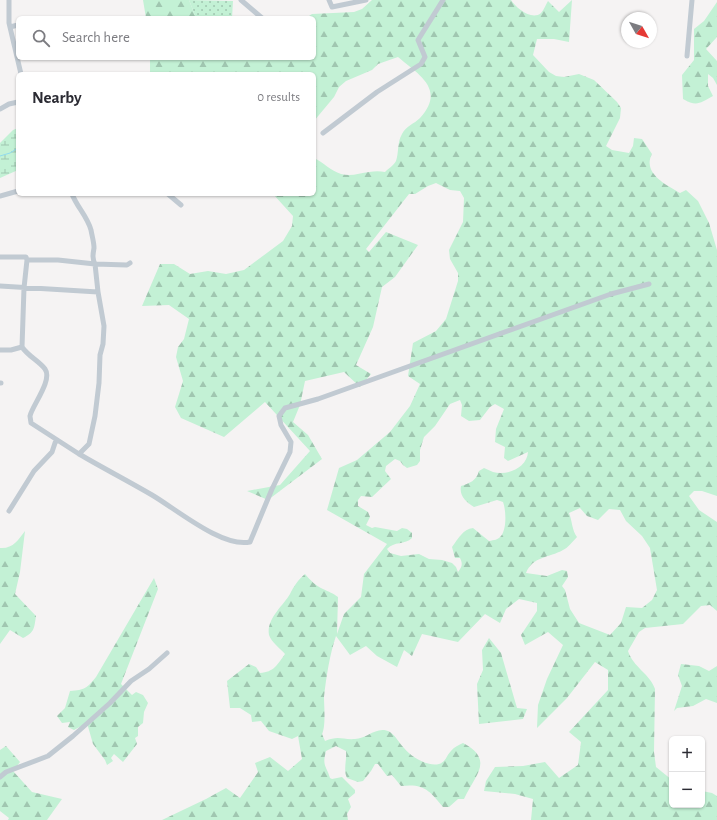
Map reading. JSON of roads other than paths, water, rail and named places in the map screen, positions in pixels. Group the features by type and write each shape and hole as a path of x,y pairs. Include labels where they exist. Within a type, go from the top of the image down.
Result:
{"street":[{"path":"9,0 10,27 16,50"},
{"path":"240,0 260,16"},
{"path":"329,0 332,7 366,0"},
{"path":"323,133 377,92 421,64 425,57 418,40 442,0"},
{"path":"687,56 692,0"},
{"path":"10,27 16,26"},
{"path":"18,60 21,72"},
{"path":"0,109 9,104 16,102"},
{"path":"0,196 16,192"},
{"path":"73,196 86,217 93,240 93,259 104,326 95,416 89,444 79,454"},
{"path":"170,196 181,205"},
{"path":"0,257 26,257 27,260 58,260 95,264 127,265 130,263"},
{"path":"27,260 24,288 22,347 47,373 40,397 30,416 31,422 56,440 152,496 203,529 243,544 250,542 272,489 290,452 291,442 281,425 279,416 285,408 318,399 610,294 649,284"},
{"path":"0,286 98,292"},
{"path":"0,350 11,350 22,347"},
{"path":"9,511 34,471 52,452 56,440"},
{"path":"0,777 6,772 48,756 110,703 131,681 149,669 167,653"}],"waterway":[{"path":"0,156 16,149"}]}
